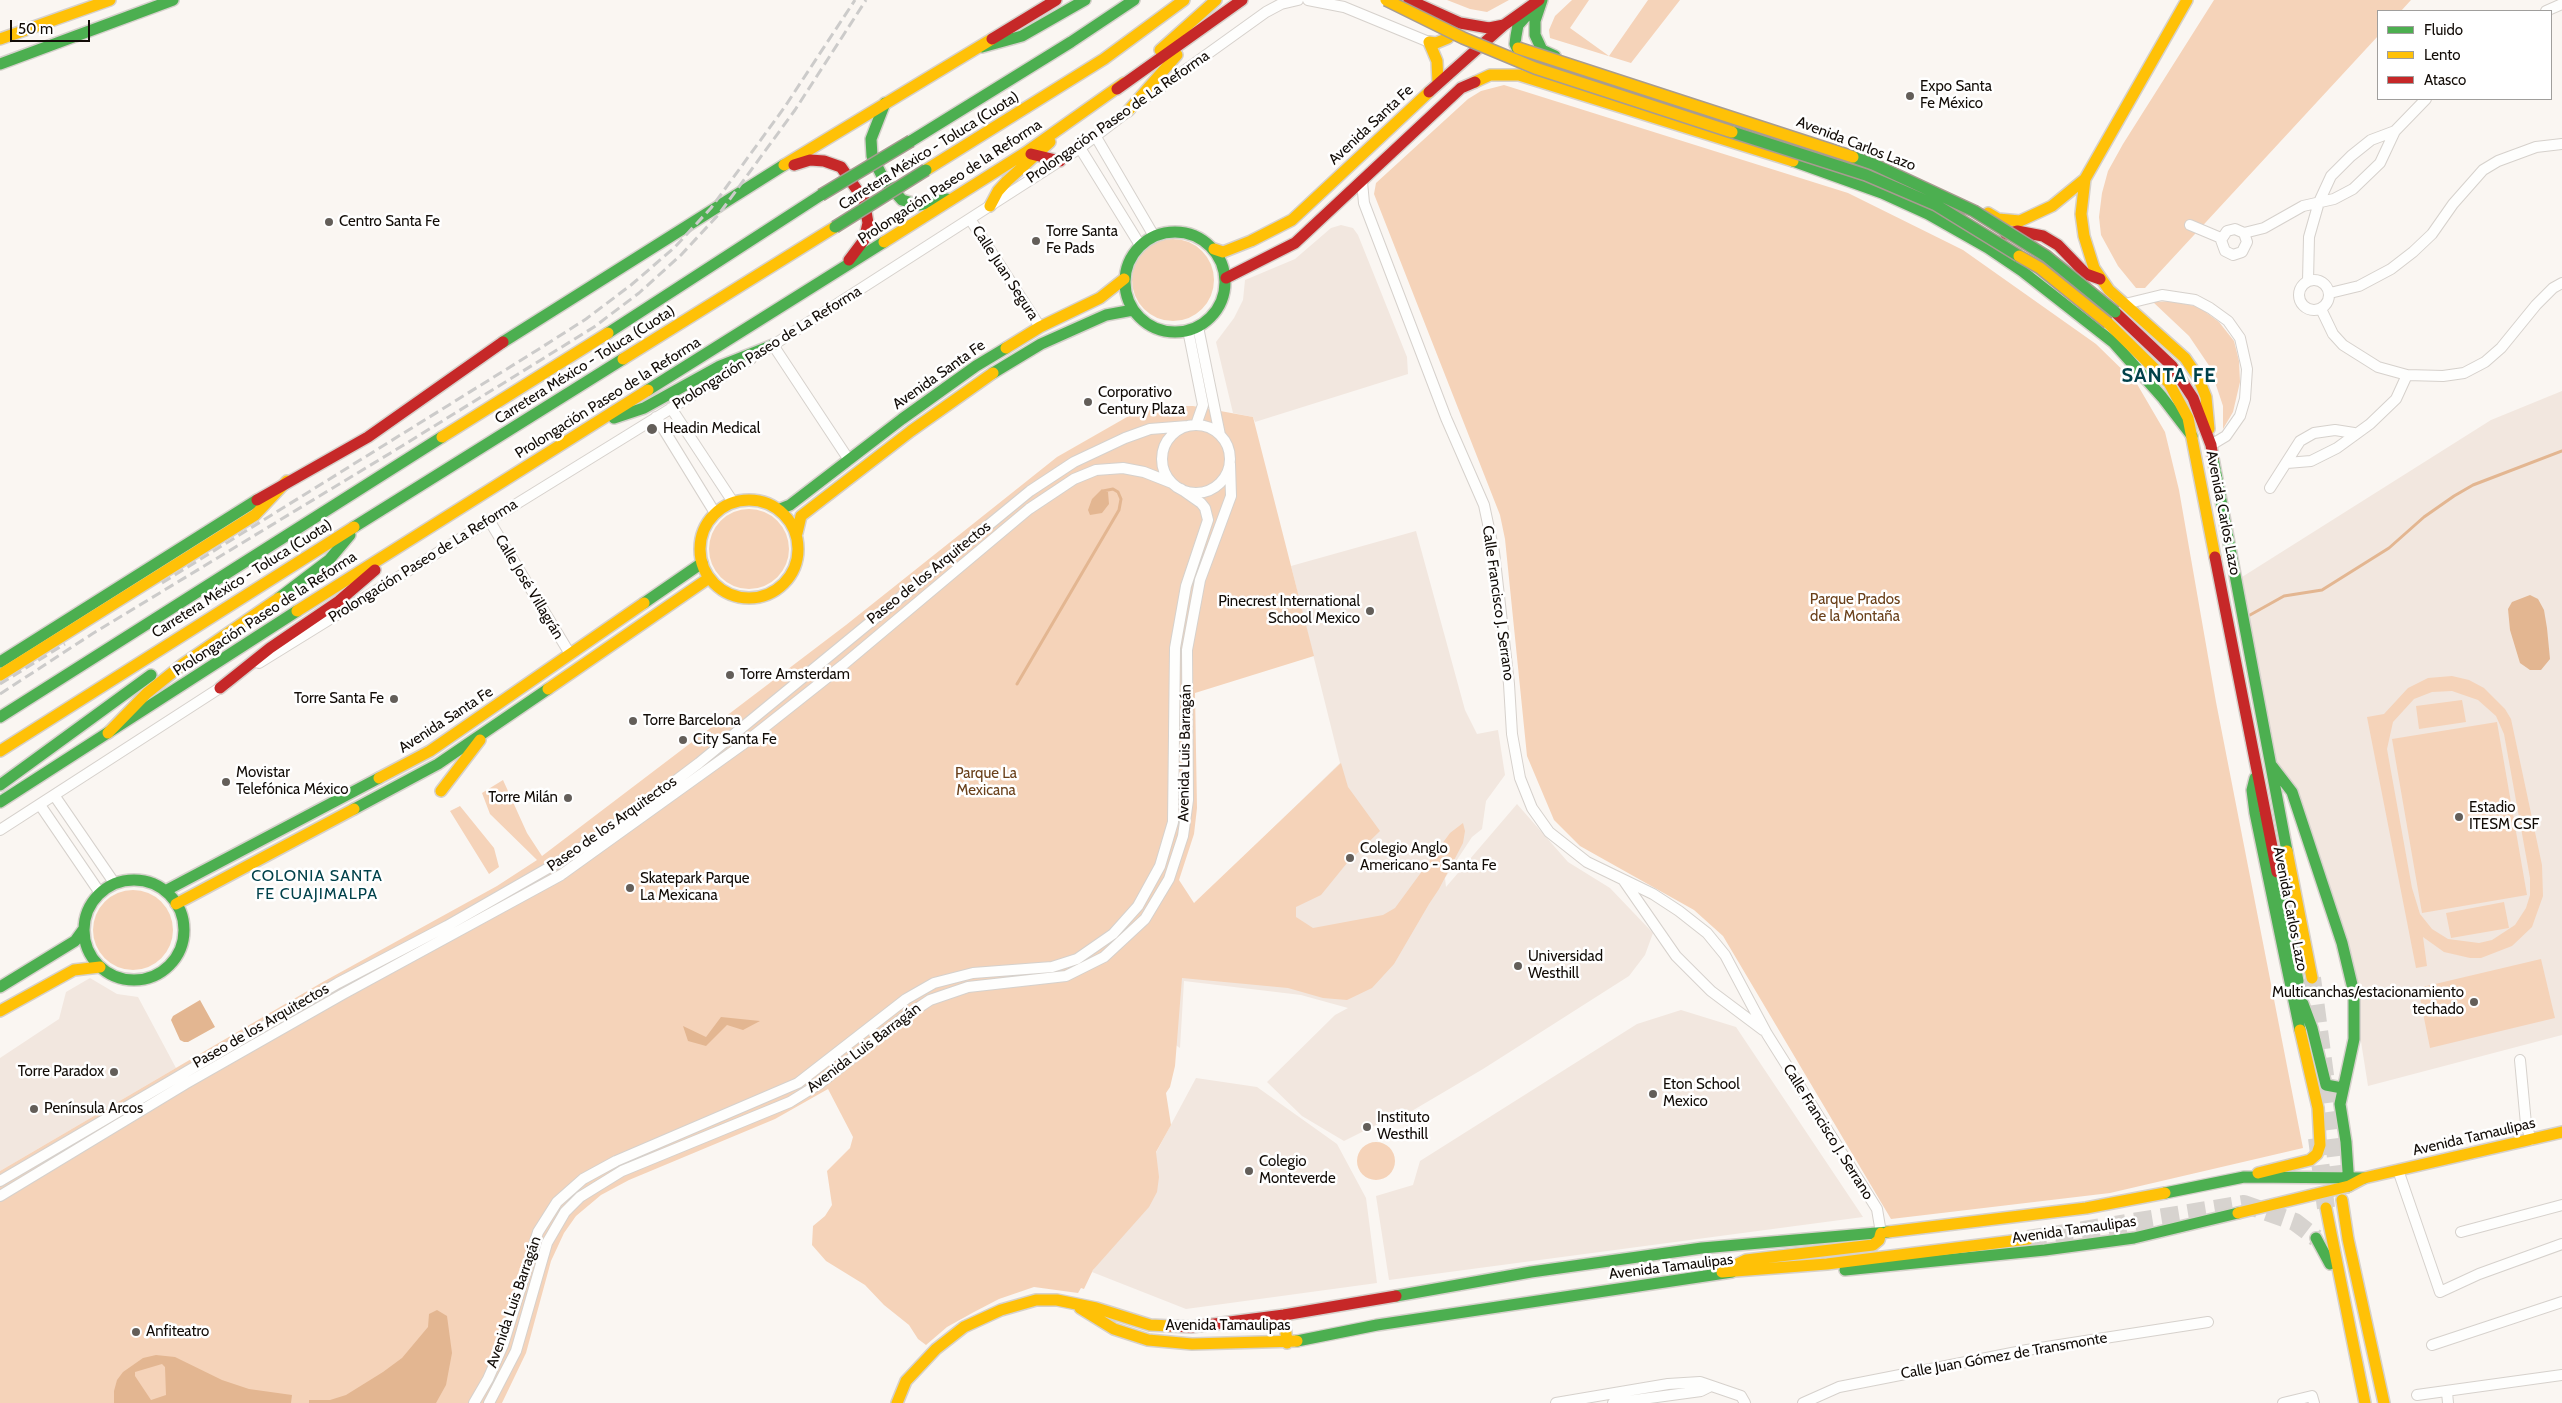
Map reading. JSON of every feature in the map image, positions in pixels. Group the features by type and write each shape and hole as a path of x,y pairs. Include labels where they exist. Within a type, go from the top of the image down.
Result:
{"main road":[{"path":"0,39 110,0"},
{"path":"0,64 173,0"},
{"path":"0,662 287,481 368,437 504,341 772,172 1056,0"},
{"path":"982,46 1022,36 1085,0"},
{"name":"Carretera México - Toluca (Cuota)","path":"0,717 204,586 629,320 821,195 1071,42 1134,0"},
{"name":"Carretera México - Toluca (Cuota)","path":"0,751 360,522 1104,59 1168,14 1184,0"},
{"name":"Prolongación Paseo de la Reforma","path":"0,802 412,537 956,198 1025,153 1116,89 1216,0"},
{"path":"1116,89 1242,0"},
{"name":"Avenida Carlos Lazo","path":"1386,0 1463,38 1535,68 1866,175 1936,205 2040,268 2108,323 2169,382 2182,404 2193,438 2318,1108 2320,1145 2317,1154 2310,1160 2244,1177"},
{"name":"Avenida Carlos Lazo","path":"1404,0 1466,29 1539,56 1789,135 1890,171 1974,211 2046,256 2150,343 2172,366 2193,398 2211,445"},
{"path":"1409,0 1460,23 1490,28 1504,25"},
{"path":"1538,81 1527,72 1515,44 1518,25 1540,0"},
{"name":"Avenida Carlos Lazo","path":"1540,0 1535,21 1535,35 1542,50 1551,55 1792,130 1875,158 1913,175 1998,219 2020,221 2052,206 2085,179"},
{"name":"Avenida Santa Fe","path":"1214,248 1223,252 1251,241 1292,220 1438,83 1504,25 1540,0"},
{"path":"2085,179 2187,0"},
{"path":"1438,83 1437,61 1429,42 1443,41 1451,34 1451,22 1445,16"},
{"path":"1128,111 1199,31"},
{"name":"Avenida Carlos Lazo","path":"1362,182 1461,88 1490,75 1519,75 1822,170 1882,193 1928,214 1988,248 2022,271 2114,343 2162,396 2193,438"},
{"path":"886,102 870,139 872,156 884,180 902,200 920,205 956,198"},
{"path":"990,206 998,191 1038,156 1064,126"},
{"path":"1025,153 1060,161"},
{"path":"1822,170 1875,158"},
{"path":"772,172 810,160 824,161 841,167 864,200 868,223 864,240 842,269"},
{"path":"1226,278 1295,243 1362,182 1355,174 1342,173"},
{"name":"Avenida Carlos Lazo","path":"2085,179 2081,214 2084,236 2090,258 2100,279 2185,358 2198,377 2206,397 2211,445 2247,647 2272,766 2312,978"},
{"path":"1166,232 1186,232 1202,239 1214,248 1223,266 1226,278 1224,296 1212,316 1193,328 1178,332 1162,330 1146,323 1133,310 1126,296 1124,279 1132,255 1140,245 1154,236 1166,232"},
{"path":"1988,248 2011,232 2038,234 2058,245 2086,274 2100,279"},
{"name":"Avenida Santa Fe","path":"780,509 790,505 976,366 1040,327 1100,298 1124,279"},
{"name":"Avenida Santa Fe","path":"797,533 801,516 911,431 987,377 1041,344 1106,315 1133,310"},
{"path":"596,423 644,408 720,366 773,346"},
{"path":"0,675 255,515 287,481"},
{"path":"749,499 765,502 780,509 790,520 797,533 799,548 793,570 779,588 765,596 750,598 734,596 720,589 709,578 702,563 701,536 715,513 733,502 749,499"},
{"path":"108,733 147,693 182,664 255,615 329,560 360,522"},
{"path":"220,688 270,648 339,601 412,537"},
{"name":"Avenida Santa Fe","path":"164,891 430,751 702,563"},
{"name":"Avenida Santa Fe","path":"176,904 438,764 709,578"},
{"path":"0,785 57,743 94,719 225,620 256,588"},
{"path":"441,791 488,730"},
{"name":"Avenida Carlos Lazo","path":"2272,766 2292,792 2342,943 2354,993 2354,1040 2350,1066 2342,1088 2340,1104 2346,1140 2349,1182"},
{"path":"0,988 75,941 83,930 89,908 100,893 115,884 140,881 164,891 176,904 183,920 184,936 179,951 171,964 158,974 144,979 128,980 113,976 100,967 91,956 85,943 83,930"},
{"path":"0,1011 74,970 100,967"},
{"path":"2294,985 2312,1028 2326,1085 2342,1088"},
{"name":"Avenida Tamaulipas","path":"1076,1305 1114,1329 1148,1340 1192,1344 1287,1343 1377,1326 1722,1272 1805,1274 2045,1250 2134,1238 2364,1178 2562,1132"},
{"name":"Avenida Tamaulipas","path":"897,1403 906,1382 936,1349 964,1327 1001,1310 1036,1300 1057,1300 1096,1308 1120,1318 1150,1325 1191,1327 1284,1315 1531,1272 1702,1248 1881,1232 2086,1208 2244,1177 2349,1182"},
{"path":"2342,1200 2348,1239 2384,1403"},
{"path":"2326,1208 2365,1403"},
{"path":"1722,1272 1746,1260 1873,1245 1879,1240 1881,1232"},
{"path":"2316,1238 2339,1280"},
{"path":"1722,1272 1826,1264 2028,1239"},
{"path":"1284,1315 1287,1343"}],"street":[{"name":"Prolongación Paseo de La Reforma","path":"0,830 220,688 773,346 1080,148 1128,111 1266,12 1298,0"},
{"path":"1308,0 1344,7 1429,42"},
{"path":"2548,10 2562,4"},
{"path":"2244,233 2264,228 2303,206 2334,199 2360,182 2380,163 2395,131 2425,100"},
{"path":"2308,281 2309,237 2319,202 2330,176 2371,140 2395,131"},
{"path":"1096,137 1154,236"},
{"path":"2330,293 2359,286 2391,269 2413,252 2432,234 2453,204 2483,170 2498,161 2536,147 2562,144"},
{"path":"1080,148 1140,245"},
{"name":"Calle Francisco J. Serrano","path":"1362,182 1364,203 1446,418 1484,505 1494,552 1509,684 1512,734 1520,778 1532,808 1549,832 1587,862 1622,878 1679,911 1706,933 1724,955 1767,1034 1877,1209 1881,1232"},
{"name":"Calle Juan Segura","path":"970,219 1040,327"},
{"path":"2190,225 2221,238"},
{"path":"2230,229 2239,230 2244,233 2246,247 2238,254 2225,251 2221,244 2221,238 2230,229"},
{"path":"2320,280 2330,293 2329,300 2321,309 2309,309 2300,301 2300,289 2308,281 2320,280"},
{"path":"2321,309 2333,334 2343,345 2378,367 2407,375 2444,376 2464,373 2485,362 2501,348 2536,305 2553,288 2562,284"},
{"path":"2125,304 2162,295 2195,300 2228,321 2240,338 2247,369 2240,416 2226,436 2211,445"},
{"path":"1192,426 1203,405 1193,328"},
{"path":"1193,328 1220,435 1228,448 1230,464 1223,478 1212,489 1196,492 1176,486 1164,469 1162,454 1172,435 1192,426 1204,426 1220,435"},
{"path":"773,346 849,460"},
{"path":"2288,463 2310,461 2325,456 2354,433 2370,424 2396,399 2407,375"},
{"path":"671,408 733,502"},
{"path":"656,417 715,513"},
{"name":"Paseo de los Arquitectos","path":"0,1196 108,1124 338,982 542,872 634,812 699,763 1030,491 1074,462 1140,432 1164,427 1192,426"},
{"path":"2270,488 2288,463 2300,441 2314,433 2335,430 2354,433"},
{"name":"Avenida Luis Barragán","path":"489,1403 516,1351 546,1243 571,1206 596,1185 622,1171 790,1102 819,1084 919,1006 939,996 984,985 1053,980 1066,976 1104,957 1146,919 1169,879 1180,853 1188,800 1186,668 1191,622 1198,588 1231,496 1230,464"},
{"name":"Paseo de los Arquitectos","path":"0,1181 549,883 601,848 742,745 843,665 906,610 1029,509 1086,473 1096,470 1123,468 1144,472 1176,486"},
{"name":"Avenida Luis Barragán","path":"474,1403 488,1379 503,1345 538,1232 562,1196 583,1179 616,1161 774,1095 798,1082 906,999 934,983 974,973 1052,967 1078,959 1113,934 1138,906 1160,866 1173,822 1175,790 1174,666 1186,586 1208,520 1205,508 1201,503 1176,486"},
{"name":"Calle José Villagrán","path":"489,520 570,654"},
{"path":"897,599 906,610"},
{"path":"1174,666 1186,668"},
{"path":"54,795 115,884"},
{"path":"40,804 100,893"},
{"path":"542,872 549,883"},
{"name":"Calle Francisco J. Serrano","path":"1622,878 1676,956 1711,991 1767,1034"},
{"path":"338,982 343,994"},
{"path":"934,983 939,996"},
{"path":"2520,1060 2526,1124 2532,1140"},
{"path":"2398,1170 2440,1292 2479,1274 2562,1244"},
{"path":"562,1196 571,1206"},
{"path":"2461,1232 2562,1205"},
{"path":"2432,1345 2562,1302"},
{"name":"Calle Juan Gómez de Transmonte","path":"1803,1403 1848,1385 2027,1350 2208,1322"},
{"path":"2417,1396 2562,1376"},
{"path":"1556,1403 1668,1384 1700,1382 1709,1387 1741,1396 1746,1403"},
{"path":"1668,1384 1670,1395"},
{"path":"1612,1403 1701,1391 1709,1387"},
{"path":"2447,1392 2448,1403"},
{"path":"2283,1403 2312,1396 2314,1403"}],"shaded area":[{"path":"1341,225 1353,228 1358,235 1407,357 1408,374 1255,422 1253,417 1233,413 1216,342 1234,318 1243,300 1245,280 1295,259 1331,228"},
{"path":"2562,391 2562,1035 2368,1086 2356,1010 2303,832 2280,781 2242,577 2491,420"},
{"path":"1102,489 1104,492 1108,492 1109,504 1102,513 1090,515 1088,510 1092,499"},
{"path":"1416,531 1465,710 1477,734 1498,730 1505,775 1486,801 1482,829 1472,837 1445,878 1446,887 1517,804 1568,862 1610,888 1653,933 1645,955 1629,976 1483,1069 1405,1115 1382,1122 1344,1141 1302,1116 1267,1082 1335,1015 1348,1008 1301,995 1184,981 1180,1048 1156,1032 1142,955 1340,763 1291,566"},
{"path":"2530,595 2538,599 2544,610 2547,628 2550,659 2541,670 2530,670 2520,663 2510,630 2508,609 2512,602"},
{"path":"90,978 117,994 138,997 176,1068 0,1171 0,1058 59,1019 66,992"},
{"path":"200,1000 215,1027 188,1042 184,1042 180,1040 171,1020 173,1016"},
{"name":"Eton School Mexico","path":"1681,1010 1736,1027 1863,1217 1389,1280 1376,1196 1413,1185 1420,1161 1637,1024"},
{"path":"721,1017 760,1021 743,1030 727,1025 706,1046 688,1041 683,1026 706,1037"},
{"name":"Colegio Monteverde","path":"1196,1078 1257,1087 1337,1144 1366,1198 1377,1283 1186,1309 1092,1272"},
{"path":"437,1310 447,1316 452,1353 446,1385 436,1403 309,1403 309,1400 330,1400 346,1395 383,1372 402,1358 428,1327 429,1314"},
{"path":"156,1355 175,1357 222,1380 249,1389 292,1395 291,1403 114,1403 114,1391 117,1380 123,1372 143,1358","holes":["162,1364 165,1367 166,1395 151,1400 135,1376 135,1372"]}],"green space":[{"path":"1447,0 1509,0 1487,12 1470,9"},
{"path":"1572,0 1589,0 1570,28 1609,56 1648,0 1680,0 1631,63 1550,38 1549,30 1555,16"},
{"path":"2214,0 2411,0 2402,10 2377,10 2377,37 2145,288 2136,288 2118,266 2101,235 2099,217 2102,193 2108,171"},
{"name":"Parque Prados de la Montaña","path":"1504,85 1848,193 1963,250 2096,344 2137,384 2165,432 2179,490 2216,702 2303,1148 2110,1193 1891,1219 1723,936 1694,910 1580,846 1554,820 1527,756 1505,539 1500,515 1374,194 1376,183 1468,99 1481,91"},
{"path":"1173,239 1189,242 1202,251 1211,264 1214,280 1211,296 1202,309 1189,318 1173,321 1157,318 1144,309 1135,296 1132,280 1135,264 1144,251 1157,242"},
{"path":"2172,301 2199,307 2219,322 2234,341 2239,361 2240,382 2233,412 2223,429 2223,406 2210,367 2189,336 2153,302"},
{"name":"Parque La Mexicana","path":"1193,406 1253,417 1314,656 1195,693 1197,808 1194,834 1179,880 1194,903 1341,763 1348,787 1380,831 1347,863 1321,895 1296,907 1296,917 1313,928 1383,915 1395,908 1450,833 1463,823 1465,831 1463,843 1439,889 1394,964 1372,988 1347,1000 1323,998 1288,988 1182,978 1175,1066 1170,1087 1166,1093 1171,1125 1156,1152 1159,1177 1157,1192 1149,1207 1093,1270 1084,1289 1081,1288 1078,1293 1034,1287 999,1299 974,1312 947,1327 926,1345 918,1339 909,1325 884,1305 865,1285 826,1261 812,1245 813,1226 825,1216 832,1205 827,1171 850,1148 853,1137 828,1089 775,1119 629,1180 601,1195 576,1216 564,1233 551,1261 526,1353 502,1403 0,1403 0,1171 321,983 497,886 537,860 490,814 482,793 503,780 527,833 542,856 846,625 1057,457 1127,417 1151,409"},
{"path":"749,509 764,512 777,521 786,534 789,549 786,564 777,577 764,586 749,589 734,586 721,577 712,564 709,549 712,534 721,521 734,512"},
{"path":"2452,676 2469,680 2484,688 2505,709 2511,719 2542,865 2543,896 2532,927 2512,946 2481,958 2470,958 2444,952 2423,937 2427,966 2416,968 2367,717 2384,714 2408,688 2428,678","holes":["2452,691 2478,700 2496,716 2504,734 2530,878 2530,895 2526,908 2515,925 2492,940 2479,943 2448,939 2432,929 2420,914 2412,888 2387,749 2393,722 2414,699 2432,692"]},
{"path":"2462,700 2466,722 2419,729 2416,706"},
{"name":"Estadio ITESM CSF","path":"2497,722 2527,895 2422,913 2392,739"},
{"path":"460,806 494,848 499,867 489,874 450,811"},
{"path":"133,890 148,893 161,902 170,915 173,930 170,945 161,958 148,967 133,970 118,967 105,958 96,945 93,930 96,915 105,902 118,893"},
{"path":"2504,902 2509,928 2451,938 2446,913"},
{"path":"2541,959 2555,1018 2430,1048 2418,988"},
{"path":"1376,1142 1390,1147 1395,1161 1390,1175 1376,1180 1362,1175 1357,1161 1362,1147"}],"waterway":[{"path":"2250,615 2284,596 2322,590 2389,548 2424,517 2454,496 2473,485 2562,451"},
{"path":"1017,684 1119,510 1121,499 1118,492 1113,489 1103,491"}],"tunnel":[{"path":"2312,978 2341,1195"},
{"path":"2317,1138 2326,1208"},
{"path":"2028,1239 2244,1204 2295,1222 2316,1238"}],"railway":[{"path":"162,583 539,349 586,319 631,285 674,248 711,208 784,108 855,0"},
{"path":"0,694 92,634 594,327 639,293 681,255 719,214 795,110 866,0"},
{"path":"0,684 65,644"}],"traffic: fast":[{"path":"0,64 173,0"},
{"path":"982,47 1022,36 1085,0"},
{"path":"911,141 1071,42 1134,0"},
{"path":"1542,0 1535,21 1535,35 1542,50 1555,56"},
{"path":"1521,57 1515,44 1516,36 1518,25 1528,14"},
{"path":"885,103 871,139 872,156 884,180 902,200 920,205 947,199"},
{"path":"1732,132 1866,175 1936,205 2019,256"},
{"path":"821,195 911,141"},
{"path":"1853,157 1873,164 1974,211 2046,256 2115,312"},
{"path":"1793,161 1882,193 1928,214 1988,248 2022,271 2114,343 2162,397 2192,436"},
{"path":"503,342 784,165"},
{"path":"835,227 926,170"},
{"path":"608,333 821,195"},
{"path":"1175,232 1185,233 1203,240 1217,254 1224,272 1225,282 1224,292 1217,310 1203,324 1185,331 1175,332 1165,331 1147,324 1133,310 1126,292 1125,282 1126,272 1133,254 1147,240 1165,233 1175,232"},
{"path":"648,390 884,242"},
{"path":"993,373 1041,344 1106,315 1133,310"},
{"path":"614,418 644,408 720,366 773,345"},
{"path":"780,509 790,505 902,419 976,366 1006,348"},
{"path":"354,527 623,359"},
{"path":"0,717 442,437"},
{"path":"2213,458 2287,851"},
{"path":"0,662 257,500"},
{"path":"279,598 329,560 350,535"},
{"path":"644,603 702,563"},
{"path":"0,802 297,611"},
{"path":"0,785 151,675"},
{"path":"354,809 438,764 548,689"},
{"path":"2272,766 2292,792 2342,943 2354,993 2354,1039 2340,1104 2346,1142 2349,1186"},
{"path":"165,891 379,778"},
{"path":"2255,778 2252,790 2255,813 2300,1030"},
{"path":"2277,872 2298,981"},
{"path":"134,880 153,884 169,895 180,911 184,930 180,949 169,965 153,976 134,980 115,976 99,965 88,949 84,930 88,911 99,895 115,884 134,880"},
{"path":"0,987 75,941 83,930"},
{"path":"2295,995 2303,1004 2312,1028 2326,1085 2342,1088"},
{"path":"2165,1193 2244,1177 2364,1178"},
{"path":"1845,1270 2045,1250 2134,1238 2238,1213"},
{"path":"1396,1296 1531,1272 1702,1248 1888,1232"},
{"path":"2316,1238 2330,1264"},
{"path":"1297,1341 1377,1325 1732,1272"}],"traffic: slow":[{"path":"0,39 110,0"},
{"path":"926,170 1104,59 1184,0"},
{"path":"1160,50 1216,0"},
{"path":"1386,0 1463,38 1535,68 1732,132"},
{"path":"1988,213 1998,219 2020,221 2052,206 2085,179 2187,0"},
{"path":"1438,83 1437,61 1429,42 1436,43 1448,38 1452,29 1451,23"},
{"path":"784,165 992,39"},
{"path":"1518,48 1853,157"},
{"path":"1128,111 1177,55"},
{"path":"1475,82 1490,75 1519,75 1793,161"},
{"path":"884,242 1025,153 1124,83"},
{"path":"1214,249 1223,252 1251,241 1292,220 1429,92"},
{"path":"990,206 998,191 1007,181 1050,142"},
{"path":"2085,179 2081,214 2084,236 2094,268 2109,290 2185,358 2198,377 2206,397 2209,429"},
{"path":"623,359 835,227"},
{"path":"2019,256 2040,268 2108,323"},
{"path":"1006,348 1040,327 1100,298 1124,279"},
{"path":"2108,323 2169,383 2188,418 2215,557"},
{"path":"442,437 608,333"},
{"path":"797,533 801,516 911,431 993,373"},
{"path":"297,611 648,390"},
{"path":"0,675 255,515 287,481"},
{"path":"749,500 768,503 784,514 795,530 798,549 795,568 784,584 768,595 749,598 730,595 714,584 703,568 700,549 703,530 714,514 730,503 749,500"},
{"path":"0,751 354,527"},
{"path":"548,689 709,578"},
{"path":"108,733 147,693 183,664 279,598"},
{"path":"379,778 430,751 644,603"},
{"path":"441,791 480,740"},
{"path":"176,904 354,809"},
{"path":"2287,851 2312,978"},
{"path":"0,1011 74,970 100,967"},
{"path":"2258,1173 2310,1160 2317,1154 2320,1145 2318,1108 2300,1030"},
{"path":"2238,1213 2349,1186 2364,1178 2562,1132"},
{"path":"1888,1232 2086,1208 2165,1193"},
{"path":"2342,1200 2348,1239 2384,1403"},
{"path":"2326,1208 2365,1403"},
{"path":"1727,1269 1746,1260 1873,1245 1879,1240 1881,1233"},
{"path":"1722,1272 1827,1264 2028,1239"},
{"path":"897,1403 906,1381 936,1349 964,1327 1001,1310 1036,1300 1057,1300 1096,1308 1150,1325 1171,1326"},
{"path":"1080,1308 1114,1329 1148,1340 1192,1344 1297,1341"},
{"path":"1284,1315 1287,1343"}],"traffic: jam":[{"path":"992,39 1056,0"},
{"path":"1117,89 1242,0"},
{"path":"1409,0 1460,23 1489,28 1504,25"},
{"path":"1429,92 1504,25 1539,0"},
{"path":"1226,278 1295,243 1461,88 1475,82"},
{"path":"1031,154 1060,161"},
{"path":"794,165 810,160 824,161 841,167 864,200 868,223 864,240 849,260"},
{"path":"2006,234 2017,231 2043,236 2058,245 2086,274 2100,279"},
{"path":"2115,312 2172,366 2193,398 2211,445 2213,458"},
{"path":"257,500 368,437 503,342"},
{"path":"2215,557 2277,872"},
{"path":"220,688 270,648 339,601 375,570"},
{"path":"1171,1326 1191,1327 1284,1315 1396,1296"}],"place":[{"name":"Expo Santa Fe México","path":"1910,96"},
{"name":"Centro Santa Fe","path":"329,222"},
{"name":"Torre Santa Fe Pads","path":"1036,241"},
{"name":"Corporativo Century Plaza","path":"1088,402"},
{"name":"Headin Medical","path":"652,429"},
{"name":"Pinecrest International School Mexico","path":"1370,611"},
{"name":"Torre Amsterdam","path":"730,675"},
{"name":"Torre Santa Fe","path":"394,699"},
{"name":"Torre Barcelona","path":"633,721"},
{"name":"City Santa Fe","path":"683,740"},
{"name":"Movistar Telefónica México","path":"226,782"},
{"name":"Torre Milán","path":"568,798"},
{"name":"Estadio ITESM CSF","path":"2459,817"},
{"name":"Colegio Anglo Americano - Santa Fe","path":"1350,858"},
{"name":"Skatepark Parque La Mexicana","path":"630,888"},
{"name":"Universidad Westhill","path":"1518,966"},
{"name":"Multicanchas/estacionamiento techado","path":"2474,1002"},
{"name":"Torre Paradox","path":"114,1072"},
{"name":"Eton School Mexico","path":"1653,1094"},
{"name":"Península Arcos","path":"34,1109"},
{"name":"Instituto Westhill","path":"1367,1127"},
{"name":"Colegio Monteverde","path":"1249,1171"},
{"name":"Anfiteatro","path":"136,1332"}],"district":[{"name":"SANTA FE","path":"2169,376"},
{"name":"COLONIA SANTA FE CUAJIMALPA","path":"317,885"}]}
